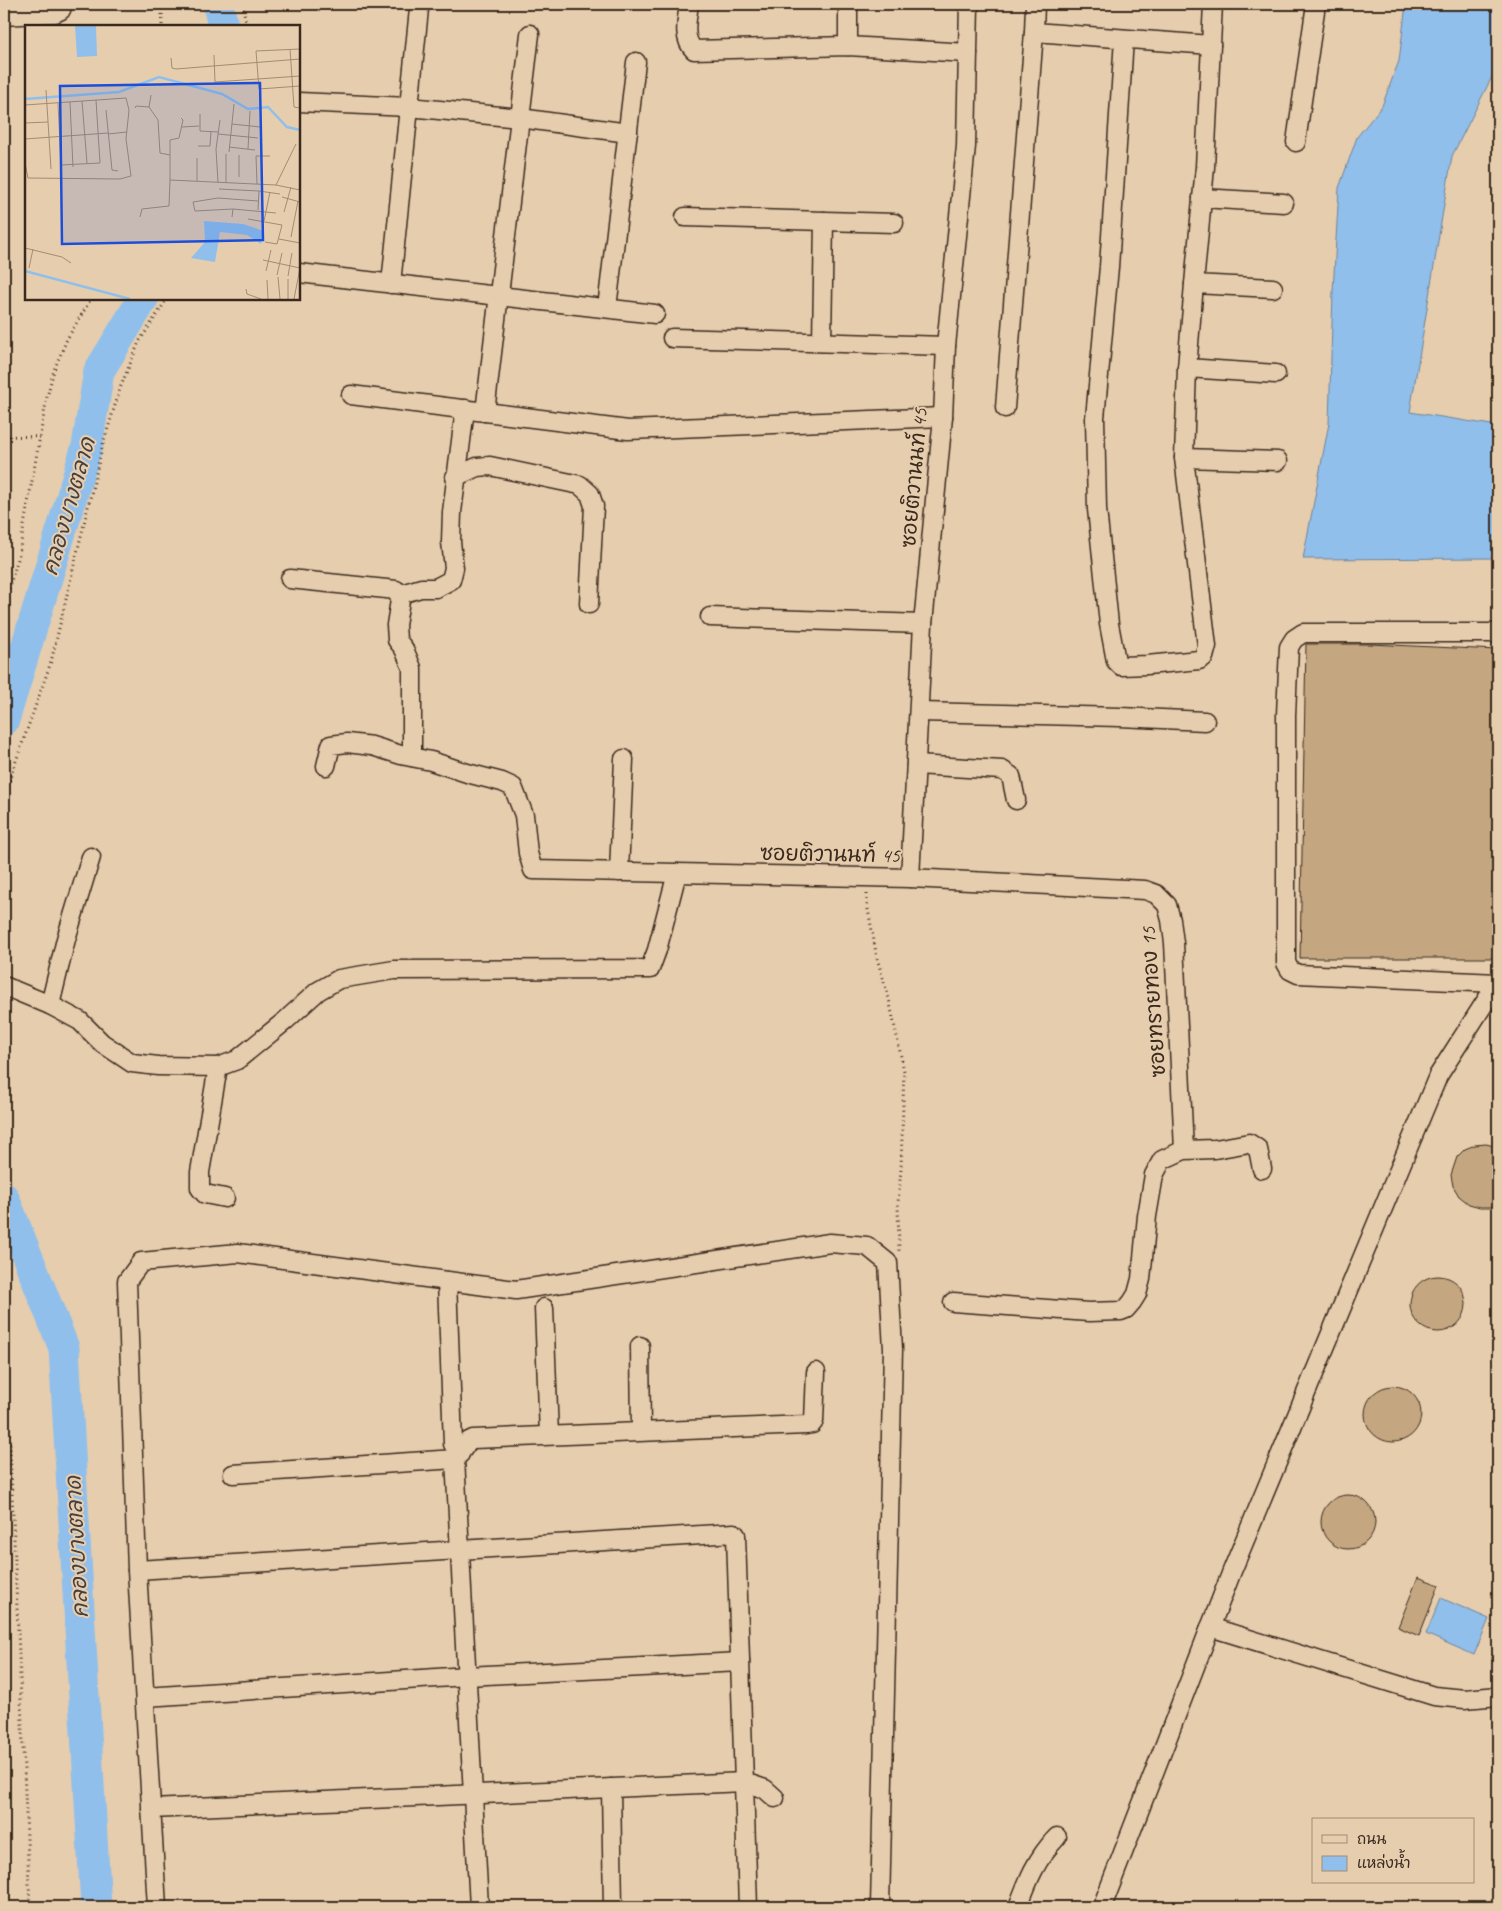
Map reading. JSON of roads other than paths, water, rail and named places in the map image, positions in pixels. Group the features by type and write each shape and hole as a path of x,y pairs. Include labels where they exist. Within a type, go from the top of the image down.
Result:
{"street":[{"path":"4,16 55,12 61,10 63,4"},
{"path":"689,4 686,32 688,45 694,50 848,46 968,53"},
{"path":"848,4 848,46"},
{"name":"ซอยติวานนท์ 45","path":"412,756 502,782 513,787 524,815 528,853 534,870 910,878 924,624 943,417 946,346 966,146 969,4"},
{"path":"1005,408 1035,4"},
{"path":"1124,39 1109,267 1095,418 1096,509 1109,624 1116,660 1121,666 1200,660 1204,657 1207,646 1184,458 1187,368 1206,167 1213,4"},
{"path":"1296,142 1316,4"},
{"path":"391,284 419,9"},
{"path":"1034,32 1211,44"},
{"path":"485,412 530,34"},
{"path":"607,308 636,62"},
{"path":"300,102 409,107 520,118 628,133"},
{"path":"1202,198 1284,203"},
{"path":"685,217 894,223"},
{"path":"822,342 824,221"},
{"path":"300,273 655,314"},
{"path":"1194,284 1273,288"},
{"path":"672,338 946,346"},
{"path":"1187,368 1276,374"},
{"path":"350,395 628,430 943,417"},
{"path":"401,594 421,588 436,588 451,580 454,568 451,542 455,477 465,410"},
{"path":"1184,458 1278,461"},
{"path":"455,477 477,467 490,466 580,485 590,494 594,506 589,604"},
{"path":"290,579 396,590 401,594"},
{"path":"326,766 331,745 347,743 372,746 412,756 412,668 404,649 397,640 396,624 401,594"},
{"path":"710,617 924,624"},
{"path":"1498,635 1495,633 1303,633 1294,639 1289,647 1286,734 1286,963 1290,970 1298,974 1498,982"},
{"path":"919,712 1205,721"},
{"path":"619,872 624,758"},
{"path":"916,765 1002,770 1011,776 1016,800"},
{"path":"50,1005 66,939 91,857"},
{"path":"4,986 50,1005 80,1021 102,1042 132,1063 158,1066 218,1067 237,1060 286,1021 318,991 339,979 394,970 650,969 657,950 677,873"},
{"name":"ซอยทรายทอง 15","path":"910,878 1145,890 1156,894 1167,904 1174,943 1184,1150"},
{"path":"1102,1907 1232,1571 1438,1076 1498,982"},
{"path":"218,1067 200,1172 200,1188 205,1194 225,1198"},
{"path":"953,1302 1089,1312 1121,1311 1126,1309 1137,1294 1141,1279 1147,1216 1154,1174 1162,1160 1184,1150 1215,1149 1249,1143 1258,1149 1262,1169"},
{"path":"157,1907 137,1570 127,1281 141,1262 238,1253 516,1290 830,1244 868,1246 888,1263 893,1350 880,1907"},
{"path":"447,1281 452,1428 457,1457 479,1907"},
{"path":"544,1308 548,1435"},
{"path":"640,1346 641,1431"},
{"path":"233,1474 457,1457 469,1441 473,1439 812,1424 815,1417 816,1372"},
{"path":"137,1570 734,1533 736,1535 748,1907"},
{"path":"1210,1627 1434,1696 1465,1699 1498,1696"},
{"path":"145,1697 467,1676 740,1662"},
{"path":"151,1809 744,1782 765,1789 775,1798"},
{"path":"611,1788 613,1907"},
{"path":"1018,1907 1033,1868 1056,1837"}],"water":[{"path":"1406,4 1472,4 1498,11 1498,65 1452,156 1410,412 1498,426 1498,558 1303,559 1329,423 1333,291 1339,188 1357,137 1382,106 1399,61"},
{"path":"1441,1598 1489,1619 1474,1655 1426,1634"}],"waterway":[{"name":"คลองบางตลาด","path":"218,4 223,25"},
{"name":"คลองบางตลาด","path":"4,720 87,446 99,371 142,300"},
{"name":"คลองบางตลาด","path":"4,1198 64,1348 96,1907"}]}
